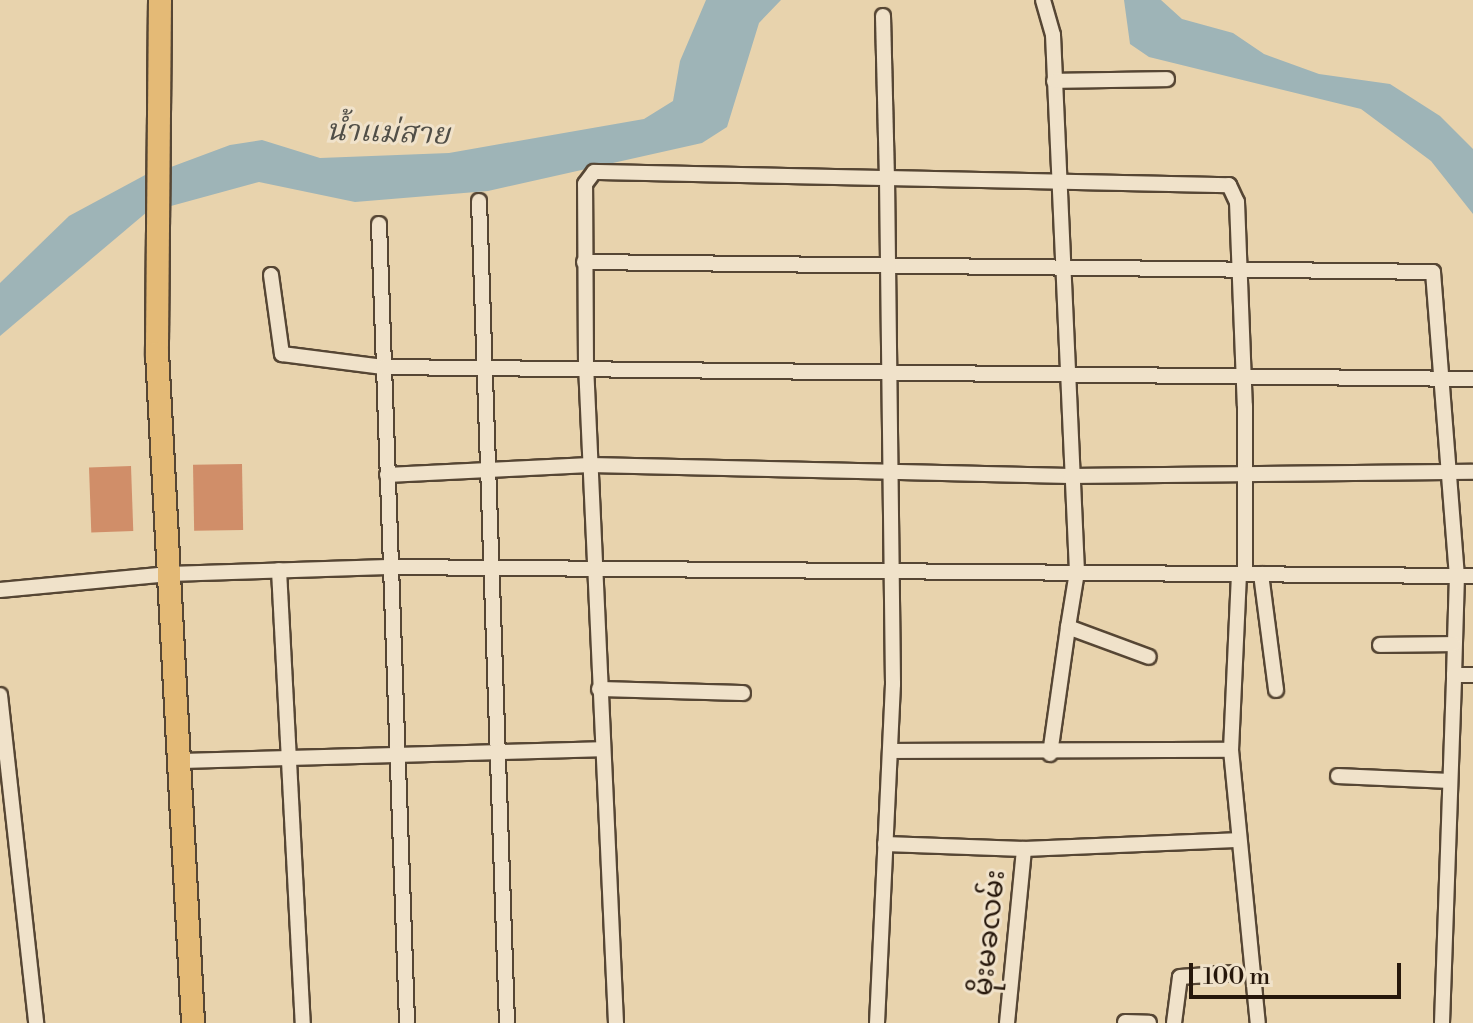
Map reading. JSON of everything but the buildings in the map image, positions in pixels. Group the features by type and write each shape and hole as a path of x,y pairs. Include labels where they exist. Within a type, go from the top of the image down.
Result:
{"highway":[{"path":"160,0 158,263 169,574 193,1023"}],"street":[{"path":"1043,0 1052,26 1070,476 1077,572 1050,754"},
{"path":"877,1023 890,751 892,570 893,368 883,16"},
{"path":"1054,81 1167,79"},
{"path":"616,1023 586,366 585,184 594,172 1058,178 1229,185 1239,269 1248,574 1231,750 1236,840 1258,1023"},
{"path":"479,201 488,566 507,1023"},
{"path":"379,224 392,753 407,1023"},
{"path":"584,262 888,268 1433,272 1445,379 1447,472 1457,575 1442,1023"},
{"path":"271,275 282,354 383,367 893,368 1068,375 1473,379"},
{"path":"387,475 590,465 892,469 1070,476 1246,471 1473,472"},
{"path":"0,590 48,583 169,574 488,566 1473,576"},
{"path":"279,570 303,1023"},
{"path":"1248,574 1276,690"},
{"path":"1068,627 1149,657"},
{"path":"1380,645 1453,644"},
{"path":"1454,675 1473,675"},
{"path":"599,689 743,693"},
{"path":"0,695 36,1023"},
{"path":"180,761 602,749"},
{"path":"890,751 1050,754 1231,750"},
{"path":"1338,776 1449,781"},
{"path":"885,844 1024,849 1236,840"},
{"name":"မိုးမခလမ်း","path":"1007,1023 1024,849"},
{"path":"1174,1023 1180,977 1235,973"},
{"path":"1125,1022 1149,1023"}],"water":[{"path":"706,0 781,0 759,23 727,127 702,143 488,191 355,202 259,182 171,206 171,167 230,145 262,140 320,158 449,153 644,119 673,101 680,61"},
{"path":"1124,0 1161,0 1182,19 1233,33 1264,54 1319,74 1390,84 1440,116 1473,149 1473,214 1431,161 1361,109 1149,57 1130,44"},
{"path":"147,174 147,212 0,336 0,283 69,216"}],"water label":[{"name":"น้ำแม่สาย","path":"388,133"}]}
